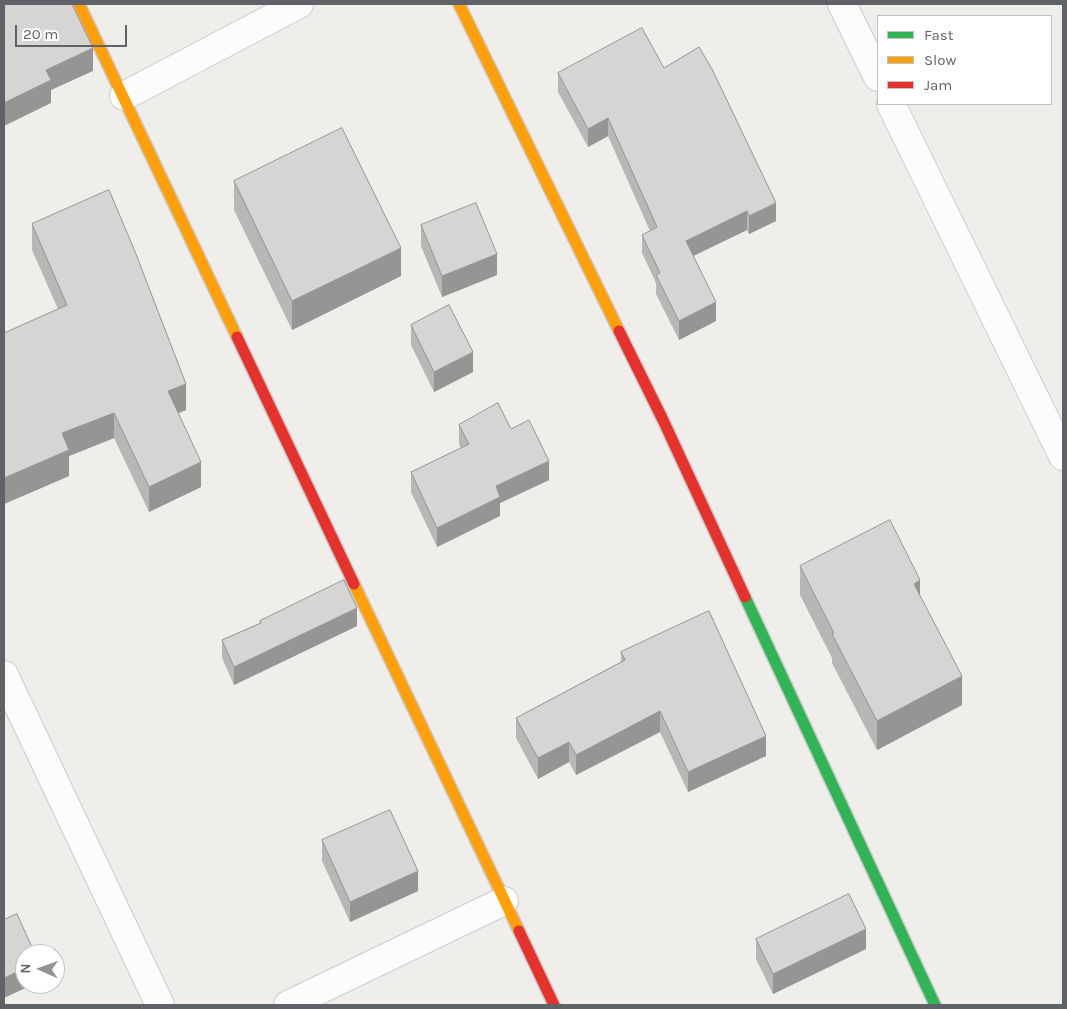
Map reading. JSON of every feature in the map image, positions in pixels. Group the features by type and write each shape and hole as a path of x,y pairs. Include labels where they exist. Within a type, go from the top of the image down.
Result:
{"street":[{"path":"79,4 554,1005"},
{"path":"124,96 299,4"},
{"path":"459,4 663,420 935,1005"},
{"path":"842,4 877,75"},
{"path":"891,105 1063,456"},
{"path":"4,675 160,1005"},
{"path":"288,1005 504,901"}],"building":[{"path":"4,4 72,4 93,48 46,70 51,80 4,103"},
{"path":"642,28 664,68 699,47 712,69 776,203 749,216 747,211 686,241 716,302 679,321 656,275 660,273 642,235 657,227 608,118 588,129 558,73"},
{"path":"342,128 401,248 292,301 234,181"},
{"path":"109,190 186,384 168,391 201,462 149,487 114,413 62,433 69,450 4,478 4,333 67,305 32,224"},
{"path":"476,203 497,254 442,276 421,225"},
{"path":"449,305 473,352 434,372 411,325"},
{"path":"498,403 511,429 529,420 549,461 496,486 500,497 437,528 411,472 469,444 459,425"},
{"path":"890,520 920,580 914,584 962,676 877,721 832,634 834,633 800,566"},
{"path":"344,580 357,608 234,667 222,640 261,623 260,621"},
{"path":"709,611 766,736 688,772 660,711 576,755 569,742 538,758 516,718 625,660 621,652"},
{"path":"390,810 418,871 350,902 322,840"},
{"path":"849,894 866,929 773,974 756,939"},
{"path":"17,914 30,944 15,944 15,973 4,978 4,920"}],"traffic: fast":[{"path":"745,597 935,1005"}],"traffic: slow":[{"path":"79,4 237,337"},
{"path":"459,4 619,331"},
{"path":"354,584 519,931"}],"traffic: jam":[{"path":"619,331 663,420 745,597"},
{"path":"237,337 354,584"},
{"path":"519,931 554,1005"}]}
